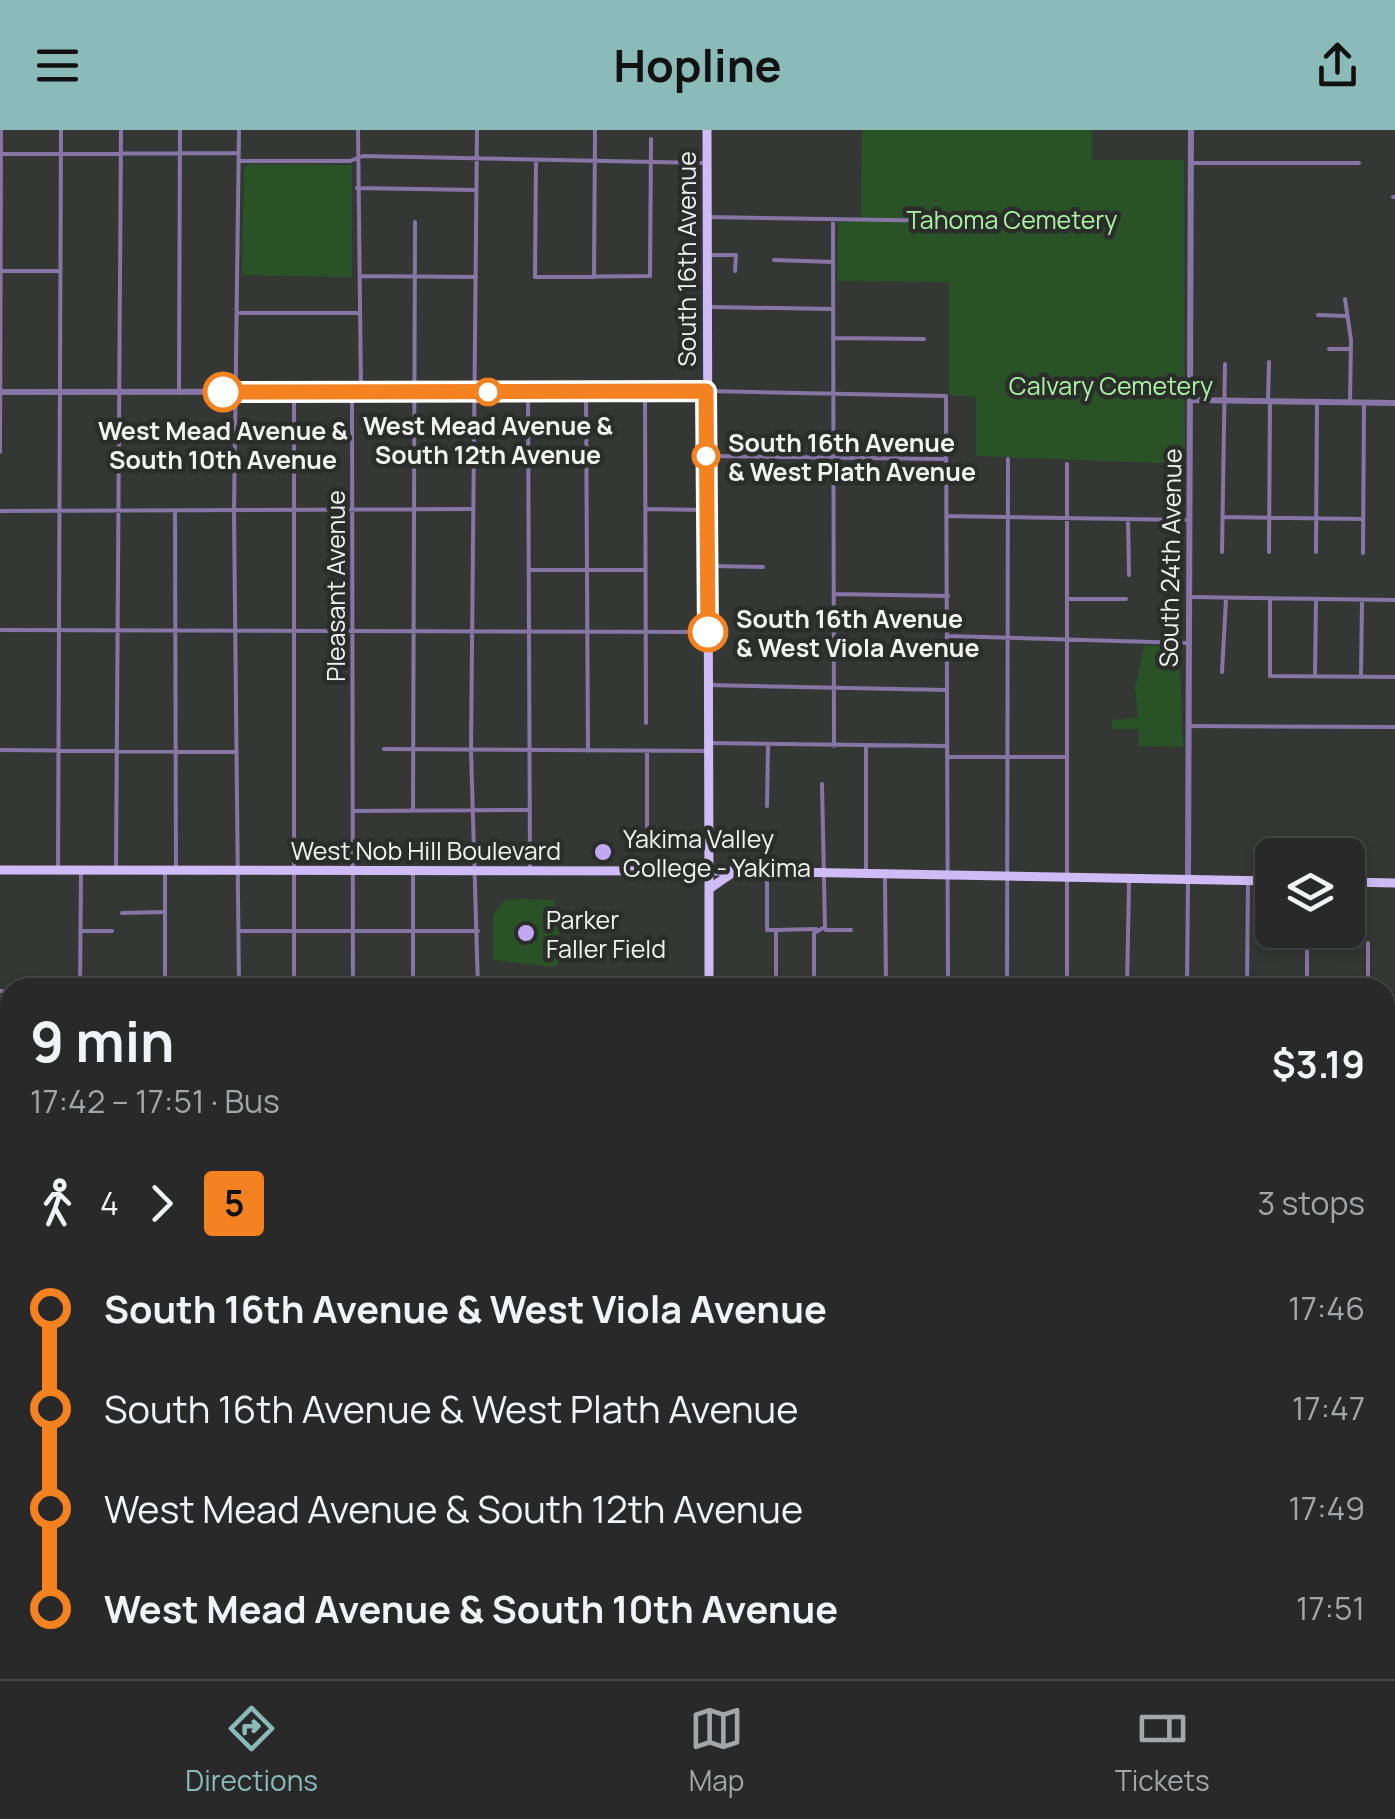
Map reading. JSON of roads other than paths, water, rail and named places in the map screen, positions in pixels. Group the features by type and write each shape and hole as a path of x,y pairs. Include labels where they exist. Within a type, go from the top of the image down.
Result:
{"main road":[{"name":"South 16th Avenue","path":"707,130 709,978"},
{"name":"West Nob Hill Boulevard","path":"0,870 710,870 1255,880"},
{"path":"709,890 734,871"},
{"path":"1365,882 1395,883"}],"street":[{"path":"0,130 0,452"},
{"path":"58,870 61,130"},
{"path":"116,870 121,130"},
{"path":"180,130 180,393"},
{"path":"239,130 240,313 234,512 239,978"},
{"name":"Pleasant Avenue","path":"353,978 352,398 361,392 361,276 356,270 358,130"},
{"path":"477,130 476,392 471,401 471,750 478,870 478,978"},
{"path":"594,277 595,130"},
{"name":"South 24th Avenue","path":"1187,978 1191,130"},
{"path":"536,160 535,276 650,276 650,139"},
{"path":"0,154 239,153"},
{"path":"239,161 476,158 707,163"},
{"path":"1192,163 1359,163"},
{"path":"357,188 476,190"},
{"path":"707,216 950,221"},
{"path":"833,219 834,746"},
{"path":"413,810 415,222"},
{"path":"707,255 736,255 736,271"},
{"path":"774,260 833,262"},
{"path":"0,270 60,271"},
{"path":"361,276 476,277"},
{"path":"1345,298 1344,316 1351,349 1350,402"},
{"path":"706,306 833,309"},
{"path":"240,313 360,314"},
{"path":"1318,315 1344,316"},
{"path":"833,338 924,339"},
{"path":"1330,349 1351,349"},
{"path":"1268,362 1269,552"},
{"path":"1222,552 1225,364"},
{"path":"0,392 706,391 946,396 948,978"},
{"path":"294,392 294,978"},
{"path":"528,393 530,870"},
{"path":"586,393 588,751"},
{"path":"645,393 646,722"},
{"path":"1192,400 1395,403"},
{"path":"1316,552 1317,402"},
{"path":"1363,554 1364,403"},
{"path":"706,456 946,459"},
{"path":"1007,978 1008,459"},
{"path":"1067,464 1067,978"},
{"path":"646,509 707,510"},
{"path":"0,511 471,510"},
{"path":"165,978 175,750 175,512"},
{"path":"948,516 1192,520"},
{"path":"1222,517 1363,518"},
{"path":"1128,520 1128,575"},
{"path":"707,566 763,566"},
{"path":"529,570 645,570"},
{"path":"834,594 948,596"},
{"path":"1191,596 1395,600"},
{"path":"1068,599 1126,599"},
{"path":"1222,672 1226,599"},
{"path":"1270,599 1270,676 1395,676"},
{"path":"1315,675 1316,600"},
{"path":"1361,676 1362,600"},
{"path":"0,630 708,632"},
{"path":"947,636 1186,643"},
{"path":"708,685 947,690"},
{"path":"1188,726 1395,727"},
{"path":"384,750 588,751 768,744 947,746"},
{"path":"767,806 768,744"},
{"path":"866,746 866,873"},
{"path":"0,750 234,752"},
{"path":"647,750 647,827"},
{"path":"947,757 1068,757"},
{"path":"814,978 814,933 825,927 822,784"},
{"path":"353,811 530,810"},
{"path":"80,978 82,870"},
{"path":"413,870 414,978"},
{"path":"768,871 767,930 851,930"},
{"path":"885,873 886,978"},
{"path":"1127,978 1129,879"},
{"path":"1247,978 1248,880"},
{"path":"122,912 166,912"},
{"path":"776,930 776,978"},
{"path":"82,931 112,931"},
{"path":"239,931 478,931"},
{"path":"1368,943 1368,978"},
{"path":"1307,948 1307,978"}],"place":[{"name":"West Mead Avenue & South 10th Avenue","path":"223,392"},
{"name":"West Mead Avenue & South 12th Avenue","path":"488,392"},
{"name":"South 16th Avenue & West Plath Avenue","path":"706,456"},
{"name":"South 16th Avenue & West Viola Avenue","path":"708,632"},
{"name":"Yakima Valley College - Yakima","path":"603,852"},
{"name":"Parker Faller Field","path":"526,933"}],"park label":[{"name":"Tahoma Cemetery","path":"1012,219"},
{"name":"Calvary Cemetery","path":"1111,385"}]}
